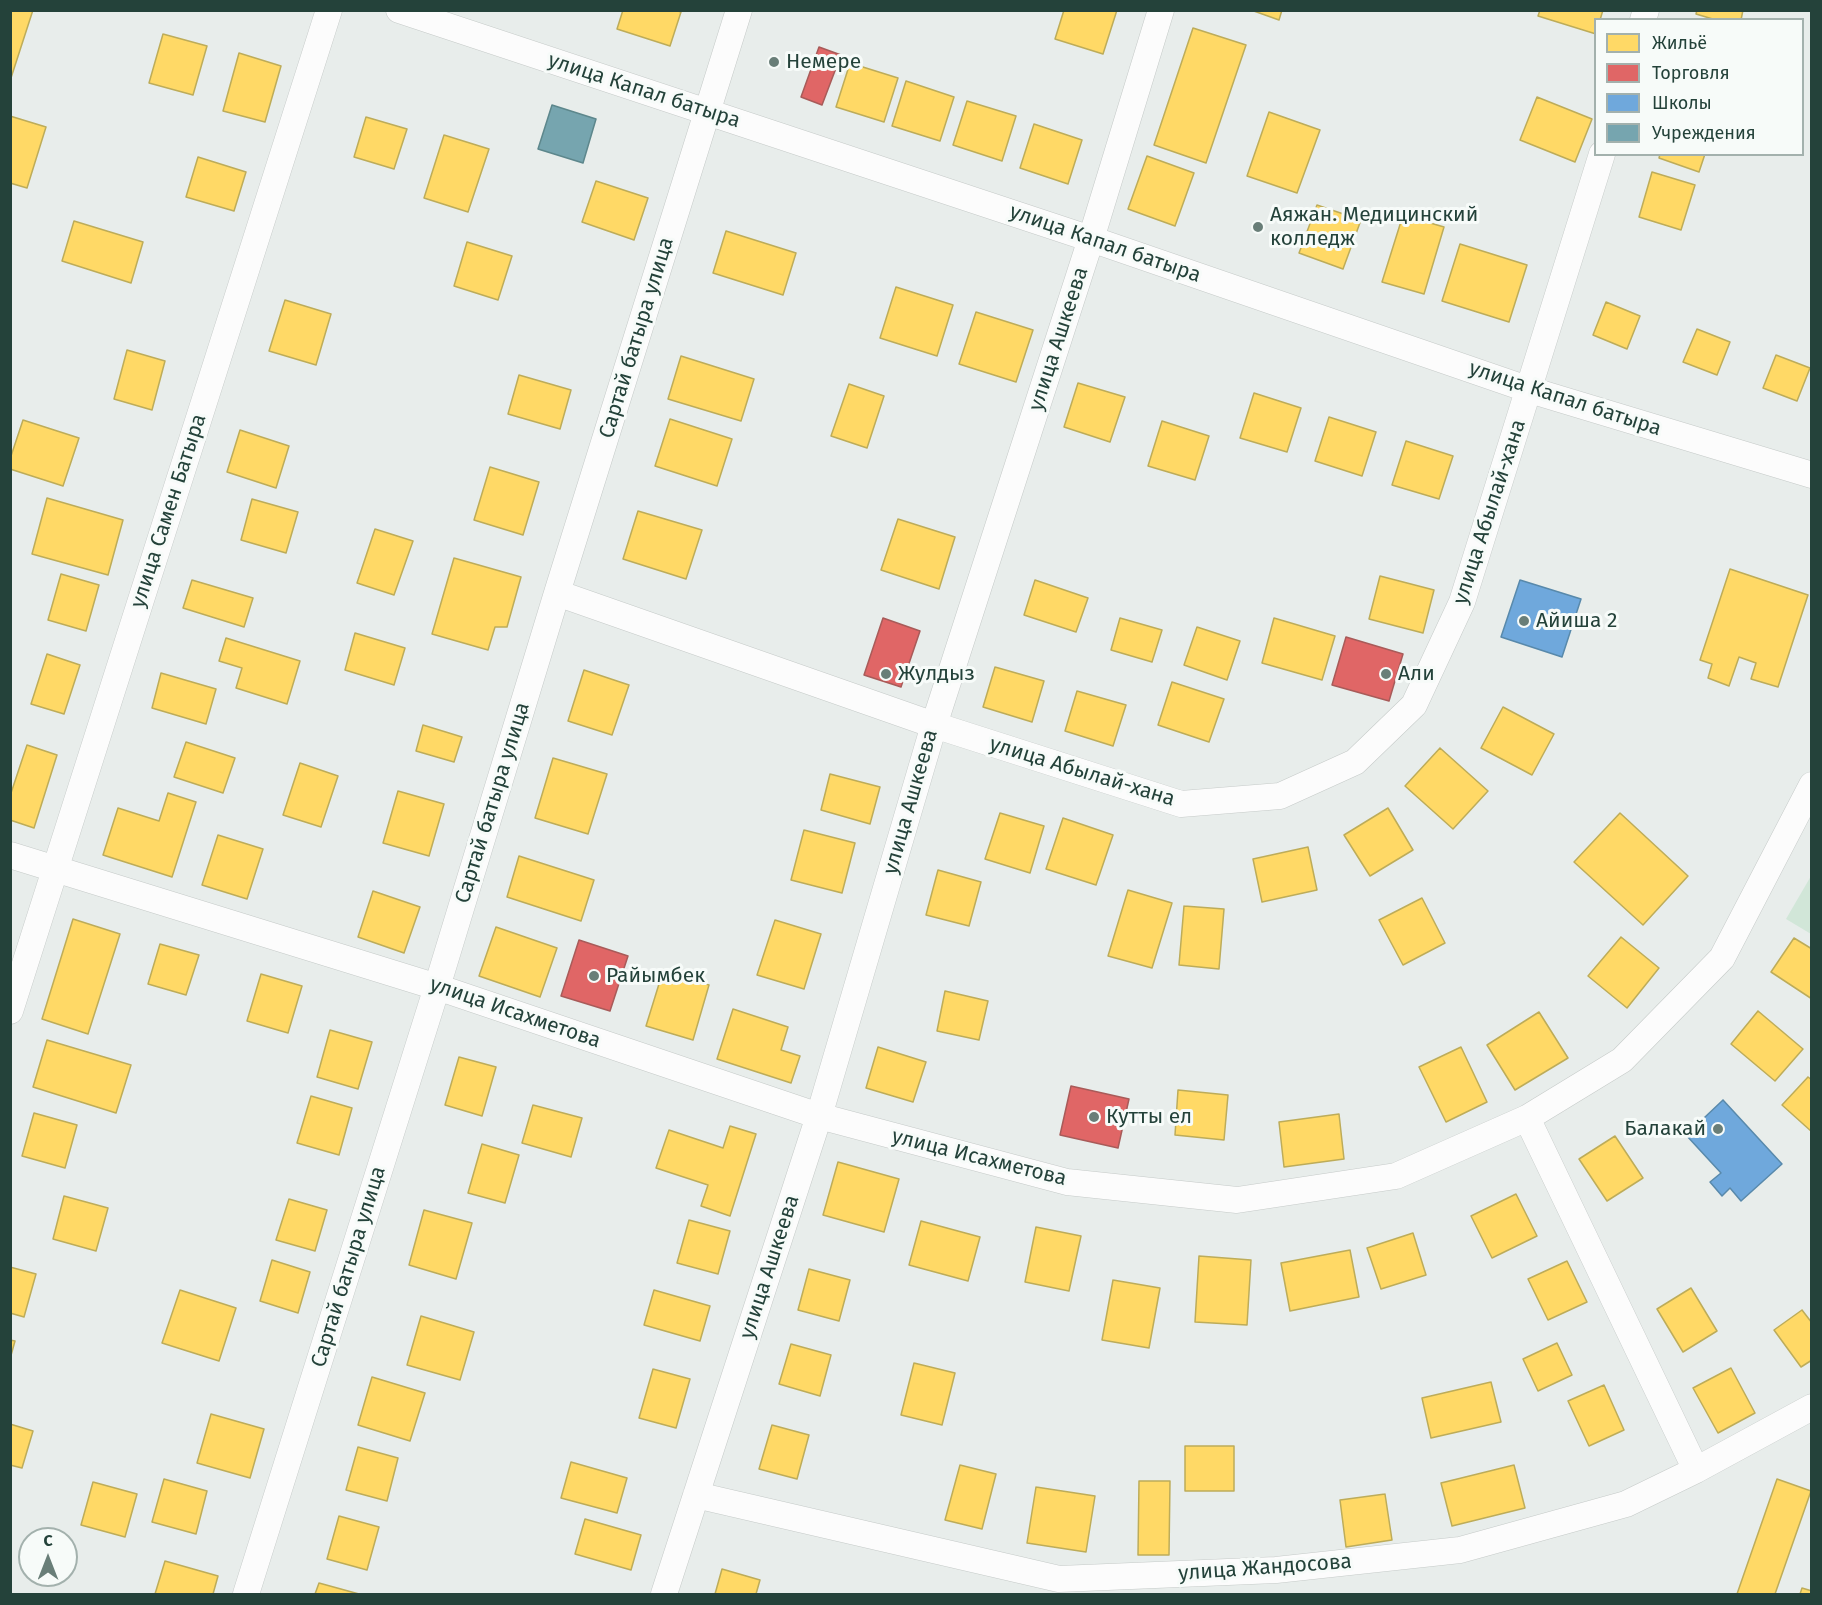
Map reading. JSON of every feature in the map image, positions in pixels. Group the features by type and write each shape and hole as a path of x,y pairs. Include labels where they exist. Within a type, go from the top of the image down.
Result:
{"street":[{"name":"улица Самен Батыра","path":"10,1011 329,10"},
{"name":"улица Капал батыра","path":"399,10 1091,239 1530,390 1812,475"},
{"name":"Сартай батыра улица","path":"246,1594 740,10"},
{"name":"улица Ашкеева","path":"664,1594 819,1116 934,725 1091,239 1161,10"},
{"name":"улица Абылай-хана","path":"557,593 934,725 1181,804 1280,796 1355,762 1414,705 1462,602 1601,156"},
{"name":"улица Исахметова","path":"10,855 437,987 819,1116 1067,1182 1237,1200 1396,1176 1527,1118 1622,1060 1722,958 1812,785"},
{"path":"1527,1118 1696,1470"},
{"name":"улица Жандосова","path":"696,1495 1057,1587 1276,1570 1460,1550 1626,1504 1696,1470 1812,1407"},
{"path":"1057,1587 1101,1594"}],"green space":[{"path":"1811,876 1812,934 1786,919"}],"building: Жильё":[{"path":"10,10 33,10 10,81"},
{"path":"623,10 681,12 670,46 617,29"},
{"path":"1064,10 1117,10 1103,54 1055,39"},
{"path":"1251,10 1282,10 1279,20"},
{"path":"1540,10 1603,10 1601,18 1594,18 1594,33 1538,16"},
{"path":"1697,10 1743,10 1741,18 1709,18 1696,14"},
{"path":"1193,28 1246,45 1206,163 1154,145"},
{"path":"163,34 207,46 193,95 149,83"},
{"path":"239,53 281,66 265,122 223,111"},
{"path":"850,63 898,78 884,122 836,107"},
{"path":"906,81 954,97 940,141 892,126"},
{"path":"1537,97 1592,119 1575,162 1520,140"},
{"path":"967,101 1016,116 1002,161 953,145"},
{"path":"1269,112 1320,130 1297,193 1247,176"},
{"path":"10,116 46,127 27,188 10,183"},
{"path":"366,117 407,129 394,169 354,157"},
{"path":"1034,124 1082,140 1068,184 1020,168"},
{"path":"444,135 489,149 468,212 424,198"},
{"path":"1147,156 1194,173 1175,226 1128,209"},
{"path":"1660,156 1704,156 1699,172 1659,158"},
{"path":"198,157 246,172 234,211 186,197"},
{"path":"1652,172 1695,185 1681,230 1639,217"},
{"path":"596,181 648,198 634,240 582,222"},
{"path":"1317,205 1361,220 1343,269 1299,253"},
{"path":"1403,215 1444,227 1424,294 1382,282"},
{"path":"74,221 143,242 131,283 62,261"},
{"path":"726,231 796,253 783,295 713,273"},
{"path":"467,242 512,256 498,300 454,286"},
{"path":"1460,244 1527,265 1509,322 1442,301"},
{"path":"896,287 953,305 937,356 880,338"},
{"path":"285,300 331,314 316,365 269,351"},
{"path":"1606,302 1640,316 1627,349 1593,335"},
{"path":"976,312 1033,330 1016,382 959,364"},
{"path":"1697,329 1730,342 1717,375 1683,362"},
{"path":"127,350 165,361 152,410 114,399"},
{"path":"1776,355 1810,368 1797,401 1763,388"},
{"path":"681,356 754,379 741,421 668,399"},
{"path":"519,375 571,390 560,429 508,414"},
{"path":"1078,383 1125,397 1110,442 1064,427"},
{"path":"849,384 884,396 867,448 831,436"},
{"path":"1254,393 1301,408 1287,452 1240,438"},
{"path":"1329,417 1376,432 1362,476 1315,461"},
{"path":"670,419 732,439 717,486 655,466"},
{"path":"23,420 79,438 63,486 10,469 10,459"},
{"path":"1162,421 1209,436 1195,480 1148,466"},
{"path":"240,430 289,446 276,488 227,472"},
{"path":"1406,441 1453,456 1439,499 1392,485"},
{"path":"490,467 539,482 523,535 474,520"},
{"path":"47,498 123,520 108,575 32,554"},
{"path":"252,499 298,512 286,553 241,540"},
{"path":"638,511 702,530 686,579 623,559"},
{"path":"898,519 955,537 939,589 881,570"},
{"path":"375,529 413,541 394,595 357,583"},
{"path":"454,558 521,577 507,627 495,627 488,650 432,634"},
{"path":"1730,569 1808,595 1778,687 1751,679 1756,663 1739,657 1729,686 1708,678 1712,664 1700,660"},
{"path":"61,574 99,585 86,631 48,620"},
{"path":"1380,576 1434,590 1423,633 1369,619"},
{"path":"192,580 253,598 244,627 183,608"},
{"path":"1035,580 1088,598 1076,632 1024,615"},
{"path":"1120,618 1162,630 1152,662 1111,650"},
{"path":"1274,618 1335,636 1322,680 1262,663"},
{"path":"1197,627 1240,641 1227,680 1184,665"},
{"path":"355,633 405,648 394,685 345,670"},
{"path":"226,638 300,661 287,704 236,688 242,668 219,661"},
{"path":"47,654 80,665 64,714 31,704"},
{"path":"995,667 1044,681 1032,722 983,707"},
{"path":"584,670 629,685 612,735 568,721"},
{"path":"161,673 216,689 206,724 152,708"},
{"path":"1172,682 1224,699 1209,742 1158,725"},
{"path":"1077,691 1126,705 1113,746 1065,731"},
{"path":"1503,707 1554,734 1532,775 1481,748"},
{"path":"423,725 462,737 454,762 416,751"},
{"path":"186,742 235,758 223,793 174,777"},
{"path":"27,745 57,755 34,828 10,820 10,796"},
{"path":"1440,748 1488,791 1453,829 1405,786"},
{"path":"553,758 607,774 588,834 535,818"},
{"path":"300,763 338,776 321,827 283,815"},
{"path":"830,774 880,787 870,824 821,810"},
{"path":"398,791 444,804 429,856 383,843"},
{"path":"168,793 196,802 172,877 103,855 118,808 159,821"},
{"path":"1388,808 1413,850 1370,876 1344,835"},
{"path":"1000,813 1044,826 1030,873 985,859"},
{"path":"1620,813 1688,876 1643,925 1574,862"},
{"path":"1063,818 1113,835 1096,885 1046,869"},
{"path":"804,830 855,843 842,893 791,880"},
{"path":"218,835 263,849 247,899 202,885"},
{"path":"1308,847 1317,890 1262,902 1253,859"},
{"path":"519,856 594,880 581,921 507,897"},
{"path":"938,870 981,882 969,926 926,915"},
{"path":"1128,890 1172,903 1152,968 1108,956"},
{"path":"373,891 420,907 404,953 358,937"},
{"path":"1422,898 1445,943 1403,965 1379,920"},
{"path":"1184,906 1224,909 1219,969 1179,965"},
{"path":"73,919 120,934 88,1034 42,1019"},
{"path":"775,920 821,934 804,989 757,975"},
{"path":"496,927 557,948 540,997 479,976"},
{"path":"1621,937 1659,968 1627,1008 1588,976"},
{"path":"1794,938 1812,949 1812,999 1771,972"},
{"path":"160,944 199,955 186,995 148,984"},
{"path":"663,971 709,985 693,1040 646,1026"},
{"path":"261,974 302,986 288,1033 247,1021"},
{"path":"945,991 988,1001 979,1040 937,1031"},
{"path":"733,1009 788,1027 781,1050 800,1056 791,1083 717,1059"},
{"path":"1758,1011 1803,1049 1775,1081 1731,1044"},
{"path":"1539,1012 1568,1058 1515,1090 1487,1045"},
{"path":"330,1030 372,1042 358,1089 317,1077"},
{"path":"47,1040 131,1065 116,1113 33,1087"},
{"path":"878,1047 926,1062 913,1102 866,1088"},
{"path":"1461,1047 1487,1102 1446,1122 1419,1067"},
{"path":"459,1057 496,1067 482,1116 445,1105"},
{"path":"1808,1077 1812,1080 1812,1132 1782,1105"},
{"path":"1178,1090 1228,1095 1224,1140 1175,1135"},
{"path":"311,1096 352,1108 339,1155 297,1143"},
{"path":"533,1105 582,1118 571,1157 522,1143"},
{"path":"34,1113 77,1125 65,1168 22,1156"},
{"path":"1339,1114 1344,1159 1284,1167 1279,1122"},
{"path":"730,1126 756,1134 730,1216 701,1206 708,1185 656,1168 669,1130 723,1148"},
{"path":"1615,1136 1643,1178 1607,1201 1579,1159"},
{"path":"482,1144 519,1155 505,1203 468,1193"},
{"path":"838,1162 899,1179 884,1232 823,1215"},
{"path":"1516,1194 1537,1236 1492,1258 1471,1216"},
{"path":"64,1196 108,1208 96,1251 53,1239"},
{"path":"289,1199 327,1210 315,1251 276,1240"},
{"path":"424,1210 472,1223 456,1279 409,1265"},
{"path":"689,1220 730,1231 718,1274 677,1263"},
{"path":"921,1221 980,1237 968,1281 909,1265"},
{"path":"1036,1227 1081,1236 1069,1291 1025,1282"},
{"path":"1413,1233 1426,1275 1381,1289 1367,1248"},
{"path":"1350,1250 1359,1297 1290,1311 1281,1263"},
{"path":"1199,1256 1251,1260 1247,1325 1195,1322"},
{"path":"272,1260 310,1272 298,1313 260,1301"},
{"path":"1567,1261 1587,1302 1548,1320 1528,1279"},
{"path":"10,1267 36,1274 24,1317 10,1313"},
{"path":"809,1269 850,1280 839,1321 798,1310"},
{"path":"1113,1280 1160,1288 1149,1348 1102,1340"},
{"path":"1691,1288 1717,1331 1683,1352 1657,1309"},
{"path":"180,1290 236,1308 219,1361 162,1343"},
{"path":"654,1290 710,1306 700,1341 644,1325"},
{"path":"1802,1310 1812,1323 1812,1360 1801,1367 1774,1330"},
{"path":"421,1316 474,1332 460,1380 407,1365"},
{"path":"10,1340 15,1341 10,1359"},
{"path":"1557,1343 1572,1375 1538,1391 1523,1359"},
{"path":"791,1344 831,1355 820,1396 779,1384"},
{"path":"914,1363 955,1373 942,1425 901,1415"},
{"path":"1731,1368 1755,1413 1718,1433 1693,1388"},
{"path":"653,1369 690,1379 676,1428 639,1418"},
{"path":"372,1377 425,1393 410,1441 358,1425"},
{"path":"1491,1382 1501,1422 1431,1438 1422,1398"},
{"path":"1604,1385 1624,1430 1589,1446 1568,1401"},
{"path":"211,1414 264,1429 250,1478 197,1463"},
{"path":"10,1424 33,1431 22,1468 10,1465"},
{"path":"772,1425 809,1435 797,1479 759,1469"},
{"path":"1185,1446 1234,1446 1234,1491 1185,1491"},
{"path":"358,1447 398,1458 387,1501 346,1490"},
{"path":"571,1462 627,1478 617,1513 561,1498"},
{"path":"960,1465 996,1474 982,1529 945,1520"},
{"path":"1514,1465 1525,1508 1452,1526 1441,1483"},
{"path":"164,1479 207,1491 196,1534 152,1522"},
{"path":"1777,1479 1811,1491 1775,1594 1737,1594"},
{"path":"1139,1481 1170,1481 1169,1555 1138,1555"},
{"path":"93,1482 137,1494 125,1537 81,1525"},
{"path":"1036,1487 1095,1496 1086,1552 1027,1543"},
{"path":"1385,1494 1392,1540 1346,1547 1340,1500"},
{"path":"339,1516 379,1527 367,1570 327,1559"},
{"path":"585,1519 641,1535 631,1570 575,1554"},
{"path":"165,1561 218,1576 213,1594 155,1594"},
{"path":"722,1569 760,1580 756,1594 715,1594"},
{"path":"319,1583 359,1594 315,1594"},
{"path":"1802,1588 1812,1591 1812,1594 1800,1594"}],"building: Торговля":[{"path":"819,47 841,55 822,105 801,97"},
{"path":"883,618 920,631 901,687 864,675"},
{"path":"1346,637 1403,654 1389,701 1332,685"},
{"name":"Райымбек","path":"579,940 628,956 610,1011 561,996"},
{"name":"Кутты ел","path":"1071,1086 1129,1099 1118,1148 1060,1135"}],"building: Школы":[{"path":"1520,580 1581,599 1562,657 1501,637"},
{"path":"1723,1100 1782,1164 1741,1201 1730,1188 1722,1196 1710,1182 1721,1173 1686,1135"}],"building: Учреждения":[{"path":"552,105 596,119 583,163 538,149"}],"place":[{"name":"Немере","path":"774,62"},
{"name":"Аяжан. Медицинский колледж","path":"1258,227"},
{"name":"Айиша 2","path":"1524,621"},
{"name":"Жулдыз","path":"886,674"},
{"name":"Али","path":"1386,674"},
{"name":"Райымбек","path":"594,976"},
{"name":"Кутты ел","path":"1094,1117"},
{"name":"Балакай","path":"1718,1129"}]}
